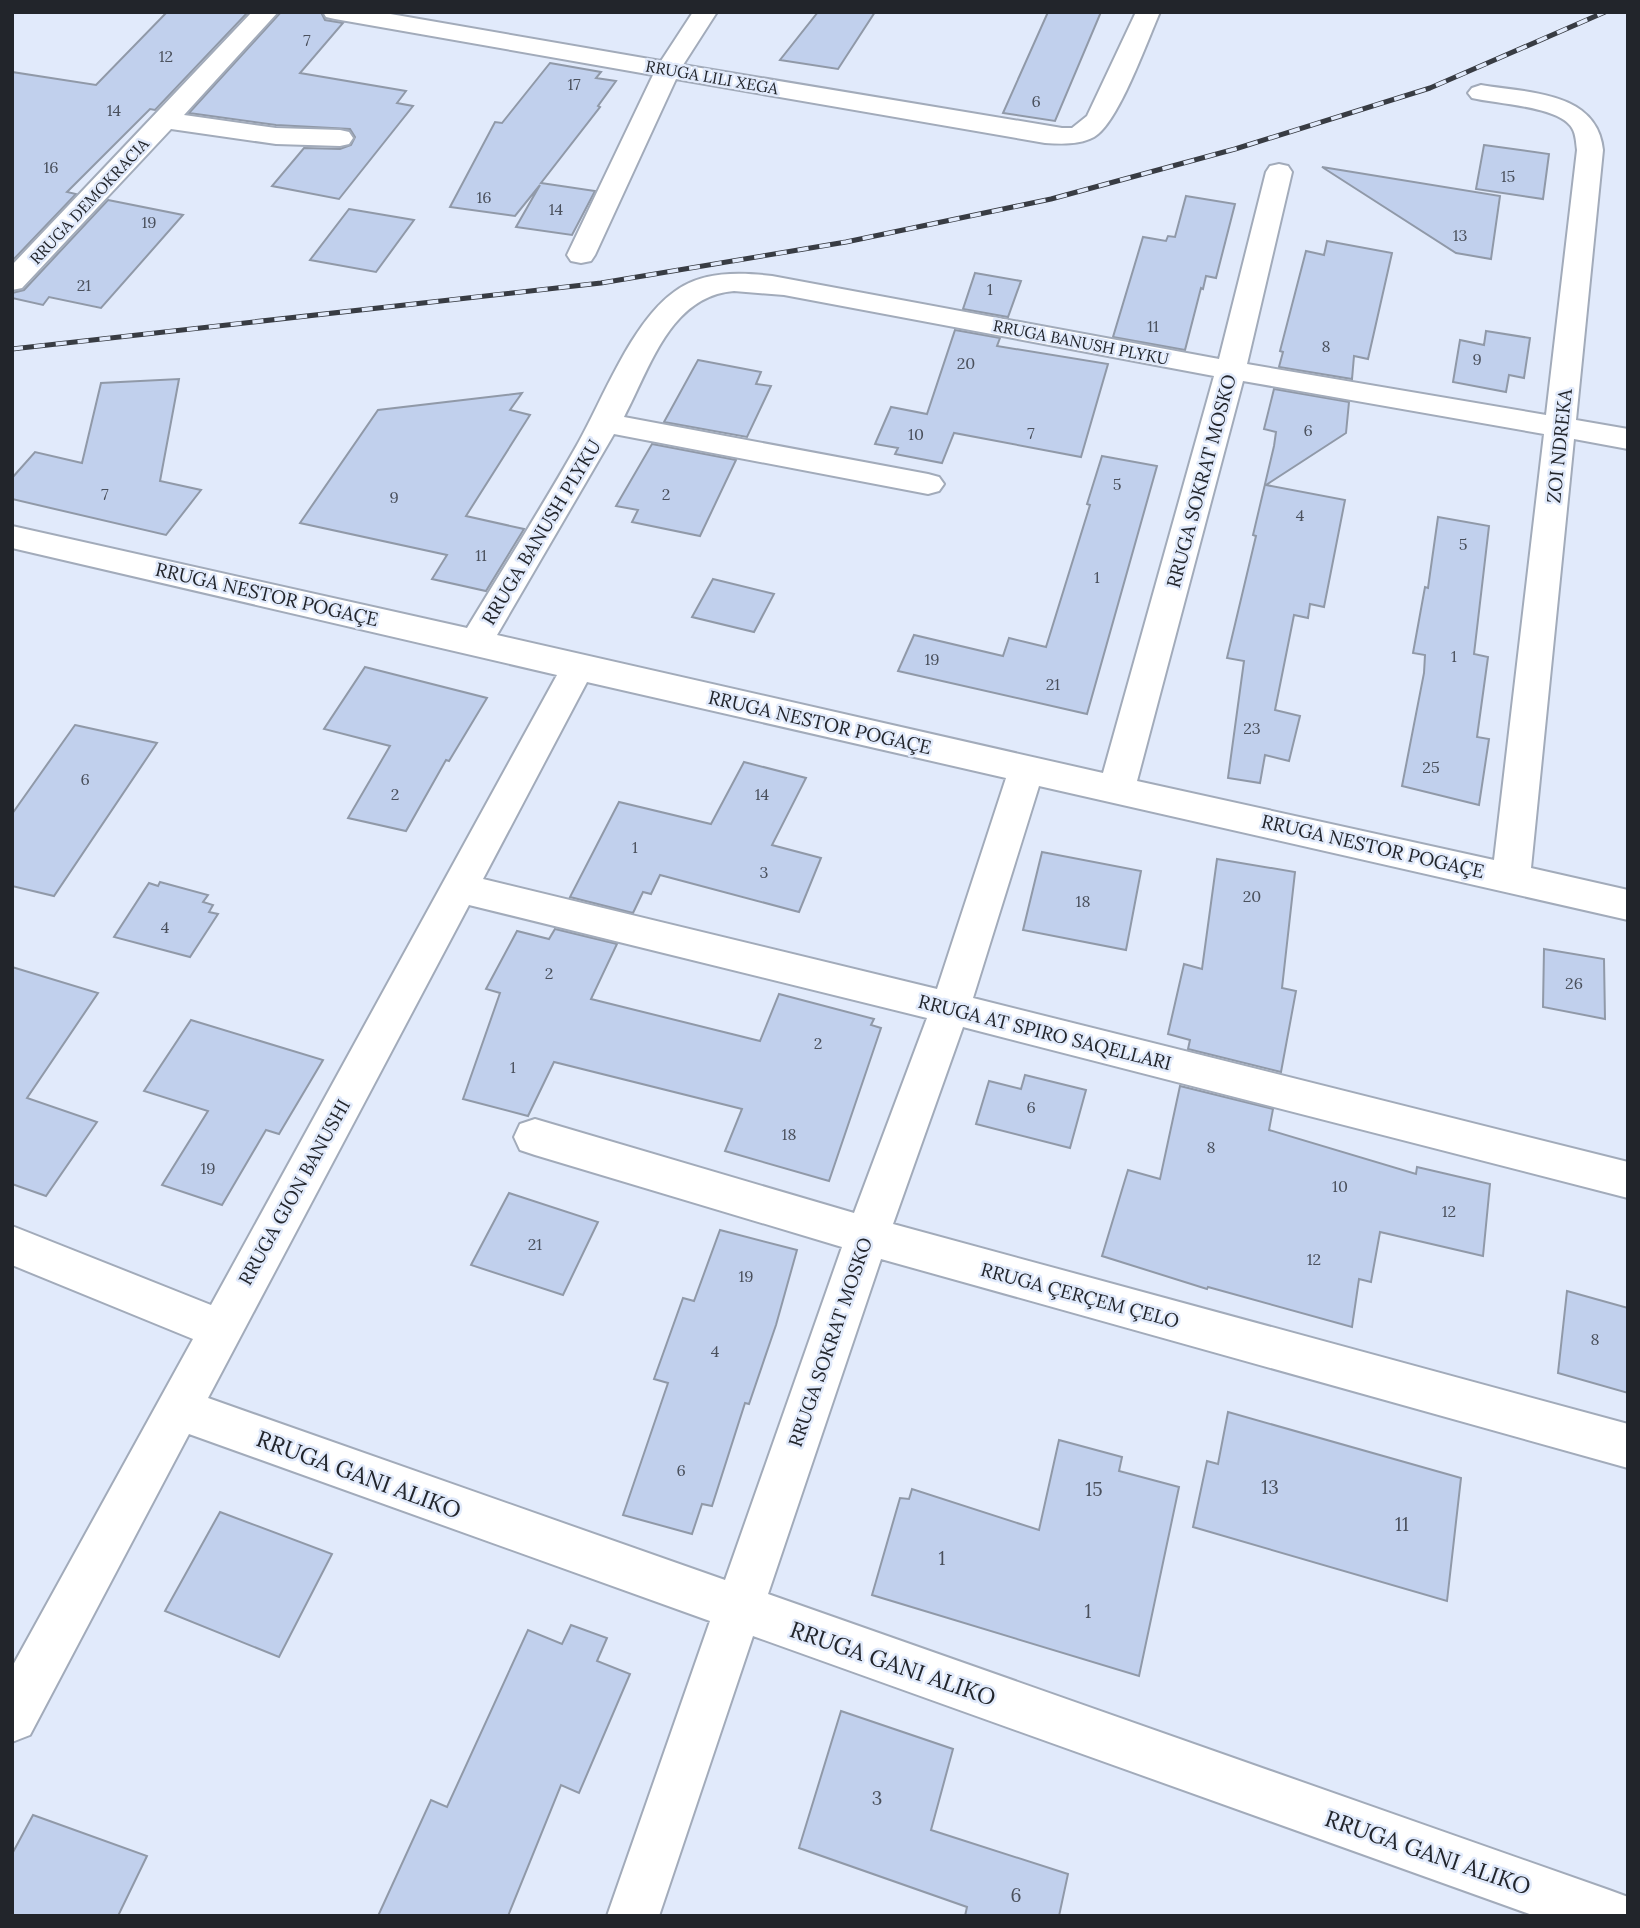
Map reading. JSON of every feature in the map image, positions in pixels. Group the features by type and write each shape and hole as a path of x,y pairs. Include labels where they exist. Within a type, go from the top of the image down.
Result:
{"street":[{"name":"RRUGA DEMOKRACIA","path":"12,282 266,12"},
{"name":"RRUGA LILI XEGA","path":"335,12 1045,135 1070,137 1088,131 1099,119 1148,12"},
{"path":"582,255 668,69 705,12"},
{"name":"ZOI NDREKA","path":"1480,93 1564,111 1579,120 1589,134 1590,150 1511,878"},
{"name":"RRUGA DEMOKRACIA","path":"165,120 276,136 340,138"},
{"name":"RRUGA SOKRAT MOSKO","path":"1116,788 1231,370 1279,172"},
{"name":"RRUGA BANUSH PLYKU","path":"476,642 605,423 667,311 687,295 714,285 748,281 1231,370 1628,439"},
{"name":"RRUGA BANUSH PLYKU","path":"605,423 928,484"},
{"name":"RRUGA NESTOR POGAÇE","path":"12,537 1628,905"},
{"name":"RRUGA GJON BANUSHI","path":"12,1717 578,668"},
{"name":"RRUGA SOKRAT MOSKO","path":"634,1916 867,1236 950,1008 1027,768"},
{"name":"RRUGA AT SPIRO SAQELLARI","path":"460,888 950,1008 1628,1180"},
{"name":"RRUGA ÇERÇEM ÇELO","path":"535,1137 867,1236 1628,1446"},
{"path":"12,1245 220,1329"},
{"name":"RRUGA GANI ALIKO","path":"177,1409 1609,1916"}],"building":[{"path":"167,12 248,12 155,110 150,109 67,192 76,194 12,261 12,72 96,85"},
{"path":"281,12 321,12 325,20 343,23 300,73 406,91 397,103 413,106 339,199 272,186 304,148 340,149 351,145 355,137 350,129 276,125 189,113"},
{"path":"818,12 875,12 838,69 780,60"},
{"path":"1048,12 1101,12 1055,121 1003,113"},
{"path":"550,63 601,72 596,78 616,81 598,106 600,107 541,183 595,191 572,235 516,227 540,185 515,216 450,207 495,122 502,123"},
{"path":"1484,145 1549,154 1543,199 1476,189"},
{"path":"1322,167 1500,196 1491,259 1456,253"},
{"path":"1186,196 1235,204 1216,278 1206,276 1185,350 1113,337 1143,237 1166,241 1168,236 1175,237"},
{"path":"108,200 183,215 101,308 49,297 43,305 12,298 12,293 24,290"},
{"path":"349,209 414,220 376,272 310,260"},
{"path":"1327,241 1392,253 1368,359 1354,356 1352,379 1279,367 1283,352 1280,351 1306,251 1324,255"},
{"path":"975,273 1021,281 1008,317 963,309"},
{"path":"955,330 1000,338 997,346 1108,364 1081,457 954,433 942,463 895,454 898,448 875,444 891,407 927,414"},
{"path":"1486,331 1530,338 1524,378 1509,375 1506,392 1453,382 1460,340 1484,345"},
{"path":"698,360 761,372 756,384 771,386 747,437 664,422"},
{"path":"179,379 160,481 201,490 166,535 12,499 12,478 35,452 82,463 101,383"},
{"path":"1274,389 1349,402 1346,433 1266,485 1345,500 1324,607 1310,604 1308,618 1294,615 1275,710 1300,716 1289,761 1265,755 1260,783 1228,778 1244,661 1227,658 1274,446 1276,432 1264,429"},
{"path":"522,393 510,410 530,415 466,516 524,529 486,591 432,579 447,555 300,523 378,410"},
{"path":"652,444 736,460 700,536 632,522 638,510 616,506"},
{"path":"1102,456 1157,466 1087,714 898,671 914,635 1003,656 1009,638 1046,647 1090,505 1087,504"},
{"path":"1438,517 1489,526 1474,654 1488,657 1477,737 1489,739 1479,805 1402,786 1424,673 1425,655 1413,653 1425,587 1428,588"},
{"path":"713,579 774,594 754,632 692,617"},
{"path":"365,667 487,698 449,761 446,760 406,831 348,818 390,746 324,729"},
{"path":"75,725 157,743 54,896 12,886 12,814"},
{"path":"744,762 806,778 772,845 821,858 799,912 660,875 651,894 643,892 633,913 570,897 619,802 711,824"},
{"path":"1042,852 1141,871 1126,950 1023,930"},
{"path":"1217,859 1295,872 1282,988 1296,991 1281,1072 1188,1049 1190,1040 1168,1034 1184,964 1202,969"},
{"path":"160,882 208,895 203,902 213,905 209,912 218,914 190,957 114,937 149,883 158,886"},
{"path":"555,929 617,944 591,999 760,1041 779,994 874,1019 871,1025 881,1028 829,1181 725,1151 742,1109 554,1062 528,1116 463,1099 500,993 486,989 517,931 549,939"},
{"path":"1544,949 1604,959 1605,1019 1543,1007"},
{"path":"12,967 98,993 27,1098 97,1122 46,1196 12,1184"},
{"path":"191,1020 323,1060 279,1134 266,1130 222,1205 162,1185 208,1111 144,1091"},
{"path":"1025,1075 1086,1090 1070,1148 976,1124 989,1081 1021,1089"},
{"path":"1180,1086 1273,1109 1269,1130 1416,1174 1417,1167 1490,1184 1483,1256 1380,1232 1371,1282 1359,1279 1352,1327 1208,1287 1207,1289 1102,1256 1128,1170 1160,1179"},
{"path":"509,1193 598,1222 563,1295 471,1265"},
{"path":"720,1230 797,1250 776,1325 749,1404 745,1403 712,1506 702,1504 692,1534 623,1515 668,1383 654,1379 683,1298 694,1301"},
{"path":"1567,1291 1628,1308 1628,1393 1558,1373"},
{"path":"1228,1412 1461,1478 1447,1601 1193,1527 1207,1461 1218,1464"},
{"path":"1059,1440 1122,1457 1119,1471 1179,1487 1139,1676 872,1595 900,1498 909,1499 912,1489 1039,1530"},
{"path":"220,1512 332,1554 279,1657 165,1611"},
{"path":"571,1625 607,1638 597,1661 630,1674 579,1793 561,1785 508,1916 378,1916 431,1800 447,1807 528,1630 562,1644"},
{"path":"841,1711 953,1749 931,1830 1068,1874 1059,1916 965,1916 967,1907 799,1848"},
{"path":"33,1815 147,1856 118,1916 12,1916 12,1854"}],"railway":[{"path":"12,349 601,283 846,242 1051,199 1235,149 1430,88 1605,12"}]}
